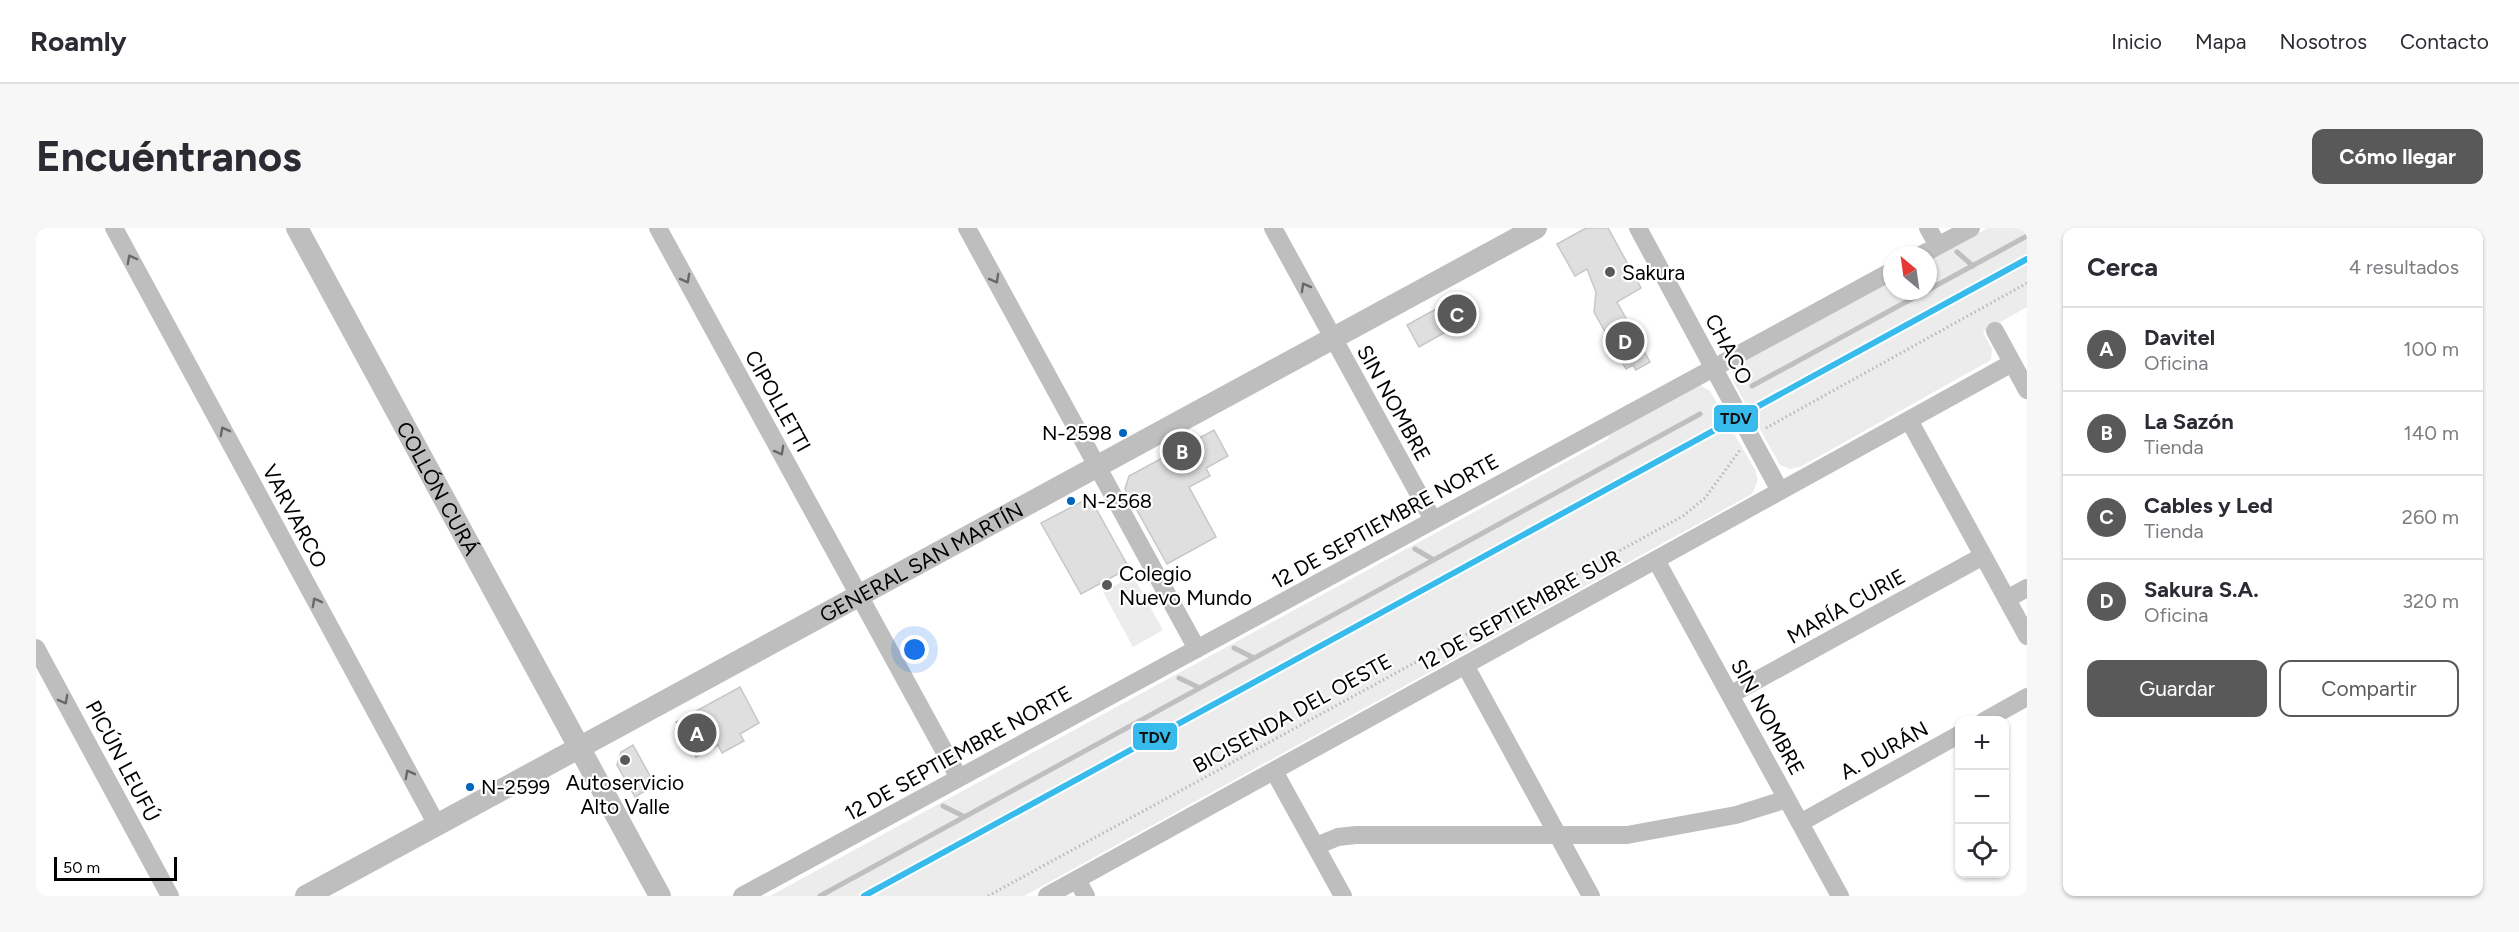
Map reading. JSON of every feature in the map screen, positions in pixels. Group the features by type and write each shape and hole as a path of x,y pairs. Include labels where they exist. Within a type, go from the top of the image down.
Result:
{"main road":[{"name":"COLLÓN CURÁ","path":"297,228 660,896"},
{"name":"GENERAL SAN MARTÍN","path":"306,896 1536,228"}],"street":[{"name":"VARVARCO","path":"114,228 437,825"},
{"name":"CIPOLLETTI","path":"658,228 959,778"},
{"path":"967,228 1197,649"},
{"name":"SIN NOMBRE","path":"1273,228 1433,520"},
{"name":"CHACO","path":"1638,228 1780,491"},
{"path":"1928,228 1938,246 1971,228"},
{"name":"12 DE SEPTIEMBRE NORTE","path":"742,896 1883,276"},
{"path":"1995,331 2027,390"},
{"name":"12 DE SEPTIEMBRE SUR","path":"1047,896 2012,363"},
{"path":"1909,420 2027,636"},
{"name":"MARÍA CURIE","path":"1730,695 1983,556"},
{"name":"SIN NOMBRE","path":"1656,560 1840,896"},
{"path":"2007,599 2027,588"},
{"name":"PICÚN LEUFÚ","path":"36,648 170,896"},
{"path":"1465,665 1591,896"},
{"path":"1991,716 2027,697"},
{"name":"A. DURÁN","path":"1800,823 1955,736"},
{"path":"1274,771 1343,896"},
{"path":"1316,846 1338,837 1356,835 1612,836 1643,833 1749,812 1787,799"},
{"path":"1077,880 1086,896"}],"path":[{"name":"BICISENDA DEL OESTE","path":"988,896 1683,516 1705,498 1738,452 1778,419 2027,283"}],"shaded area":[{"path":"1988,228 2027,228 2027,307 1983,332 1992,349 1991,360 1802,466 1790,469 1780,465 1733,381 1733,371 1736,366 1883,285 1883,300 1937,300 1937,256"},
{"path":"1700,385 1710,391 1755,470 1758,480 1752,494 1024,896 770,896 1608,439 1611,430"},
{"path":"1133,576 1163,630 1133,647 1103,592"}],"building":[{"name":"Sakura","path":"1586,228 1608,228 1641,288 1617,302 1650,362 1636,370 1633,365 1626,369 1594,312 1596,292 1587,269 1575,276 1557,244"},
{"path":"1463,294 1477,320 1452,334 1449,330 1419,347 1407,325"},
{"path":"1214,430 1228,456 1206,468 1210,476 1189,487 1216,537 1167,564 1125,489 1129,476"},
{"path":"1083,501 1094,505 1129,568 1081,594 1041,523"},
{"path":"740,687 759,723 740,734 744,741 722,753 718,745 696,757 676,722"},
{"path":"633,745 655,785 635,797 617,765 621,752"}],"waterway":[{"path":"1937,285 2027,236"},
{"path":"1957,252 1973,266"},
{"path":"1752,386 1910,300"},
{"path":"820,896 1700,414"},
{"path":"1415,549 1434,560"},
{"path":"1234,648 1254,658"},
{"path":"1179,678 1200,688"},
{"path":"943,806 965,817"}],"transit line":[{"name":"TDV","path":"864,896 2027,259"}],"place":[{"name":"Sakura","path":"1610,272"},
{"name":"Cables y Led","path":"1457,314"},
{"name":"Sakura S.A.","path":"1625,341"},
{"name":"N-2598","path":"1123,433"},
{"name":"La Sazón","path":"1182,451"},
{"name":"N-2568","path":"1071,501"},
{"name":"Colegio Nuevo Mundo","path":"1107,585"},
{"name":"Davitel","path":"697,733"},
{"name":"Autoservicio Alto Valle","path":"625,760"},
{"name":"N-2599","path":"470,787"}]}
